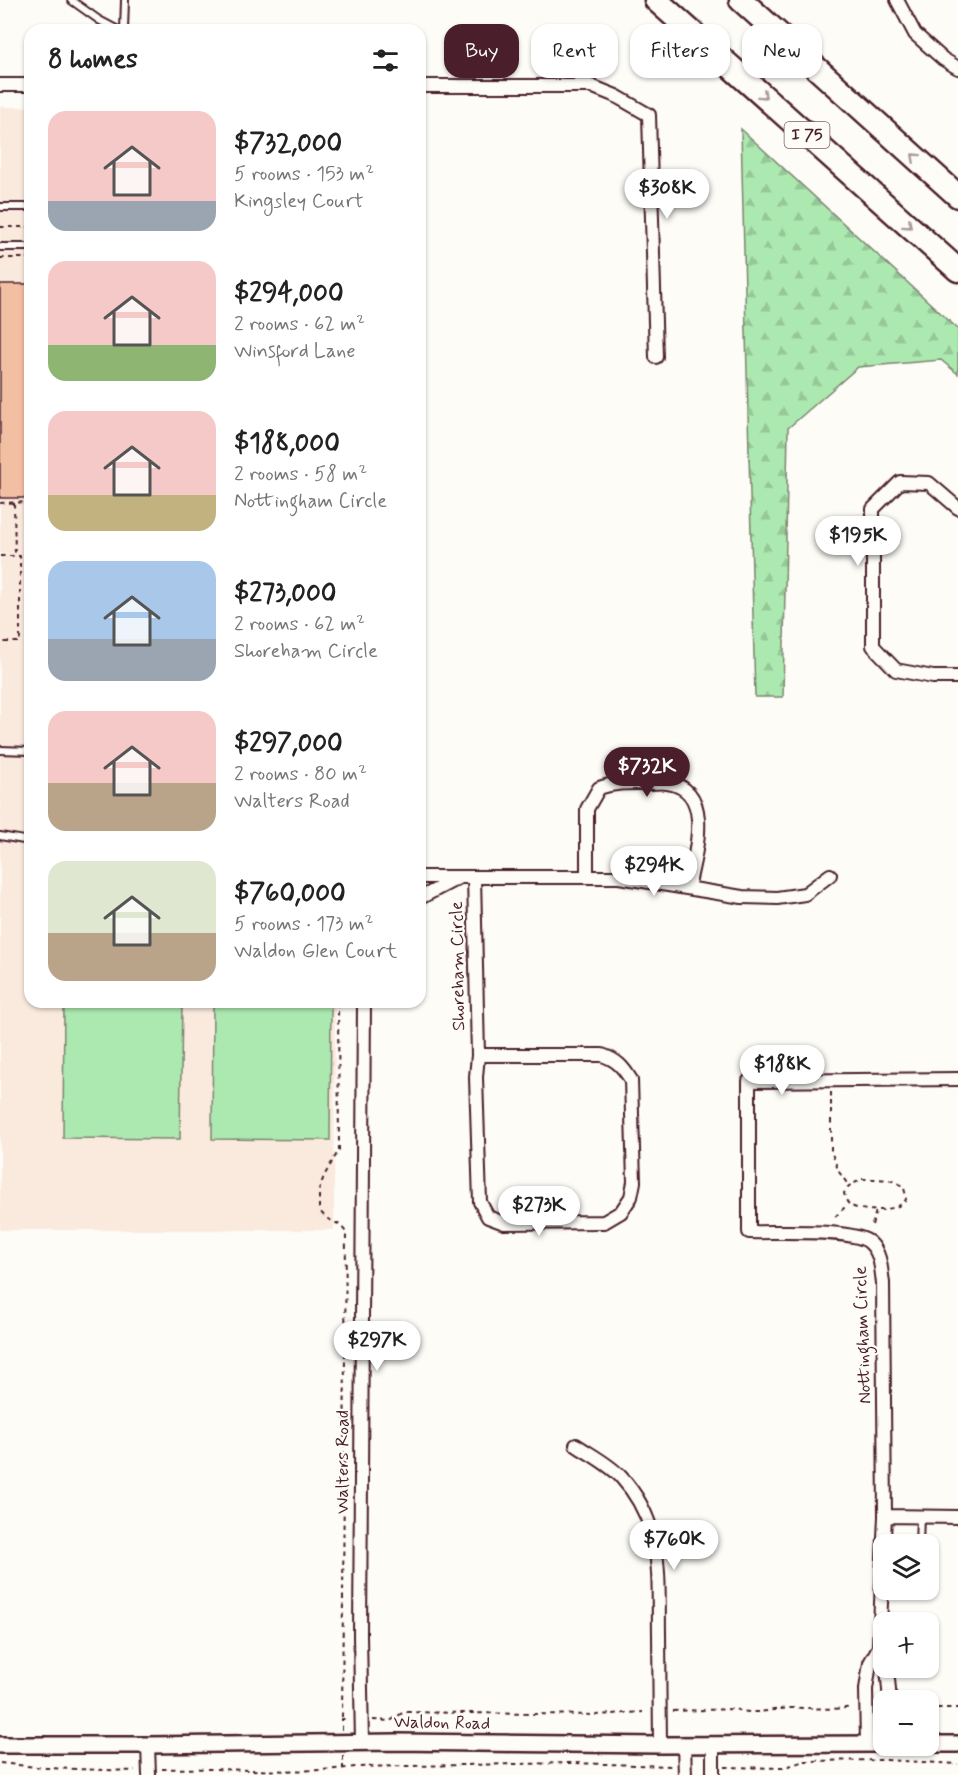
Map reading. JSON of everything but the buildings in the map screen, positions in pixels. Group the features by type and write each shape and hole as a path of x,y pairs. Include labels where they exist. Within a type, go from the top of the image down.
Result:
{"highway":[{"name":"I 75","path":"656,0 958,270"},
{"path":"741,0 958,196"}],"street":[{"path":"897,0 915,34 943,59 958,68"},
{"path":"0,85 24,85"},
{"path":"426,86 591,86 616,96 649,115 656,357"},
{"path":"958,508 929,483 900,482 873,509 873,646 896,670 933,677 958,676"},
{"path":"587,876 587,809 598,788 613,783 669,783 687,791 695,805 699,822 688,888"},
{"path":"426,877 619,877 742,897 777,898 805,894 830,875"},
{"name":"Shoreham Circle","path":"474,877 480,1202 488,1217 504,1223 604,1222 621,1212 631,1197 634,1182 631,1080 624,1068 614,1059 602,1055 478,1055"},
{"path":"426,895 460,878"},
{"name":"Walters Road","path":"362,1742 360,1636 364,1008"},
{"name":"Nottingham Circle","path":"885,1534 883,1283 880,1259 870,1242 851,1234 749,1232 749,1081 958,1078"},
{"path":"576,1445 605,1463 621,1477 637,1499 650,1524 660,1577 660,1745"},
{"path":"885,1516 958,1517"},
{"name":"Nottingham Circle","path":"867,1744 866,1689 870,1663 873,1660"},
{"name":"Waldon Road","path":"0,1744 148,1745 362,1742 660,1745 873,1744"},
{"path":"939,1744 958,1744"},
{"path":"148,1745 149,1773"},
{"path":"684,1745 685,1775"},
{"path":"713,1745 713,1775"}],"lane":[{"path":"71,0 107,24"},
{"path":"124,24 125,0"},
{"path":"0,207 24,207"},
{"path":"0,247 24,247"},
{"path":"0,750 24,751"},
{"path":"0,836 24,840"},
{"path":"920,1516 920,1534"}],"path":[{"path":"0,227 24,227"},
{"path":"0,258 24,258"},
{"path":"0,503 24,502"},
{"path":"14,503 15,556"},
{"path":"0,556 20,556 20,642 0,642"},
{"path":"338,1008 339,1150 319,1190 319,1210 346,1232 342,1719"},
{"path":"831,1089 831,1150 839,1172 849,1186"},
{"path":"862,1179 878,1179 895,1182 904,1187 907,1195 905,1201 894,1208 876,1210 852,1207 844,1193 849,1186 862,1179"},
{"path":"835,1217 849,1203"},
{"path":"872,1225 876,1210"},
{"path":"673,1711 735,1709 780,1711 789,1708 838,1710 856,1706"},
{"path":"939,1708 958,1708"},
{"path":"390,1721 404,1712 596,1714 643,1712"},
{"path":"729,1767 783,1768 804,1761 887,1760 958,1764"},
{"path":"0,1763 149,1773 191,1768 282,1771 334,1770 355,1767 572,1763 665,1766"}],"shaded area":[{"path":"0,107 24,107 24,1008 335,1008 334,1230 0,1230"}],"green space":[{"path":"741,129 958,329 958,374 941,360 858,367 788,428 783,697 755,697"},
{"path":"64,1008 182,1008 180,1139 63,1138"},
{"path":"213,1008 331,1008 330,1140 212,1139"}]}
